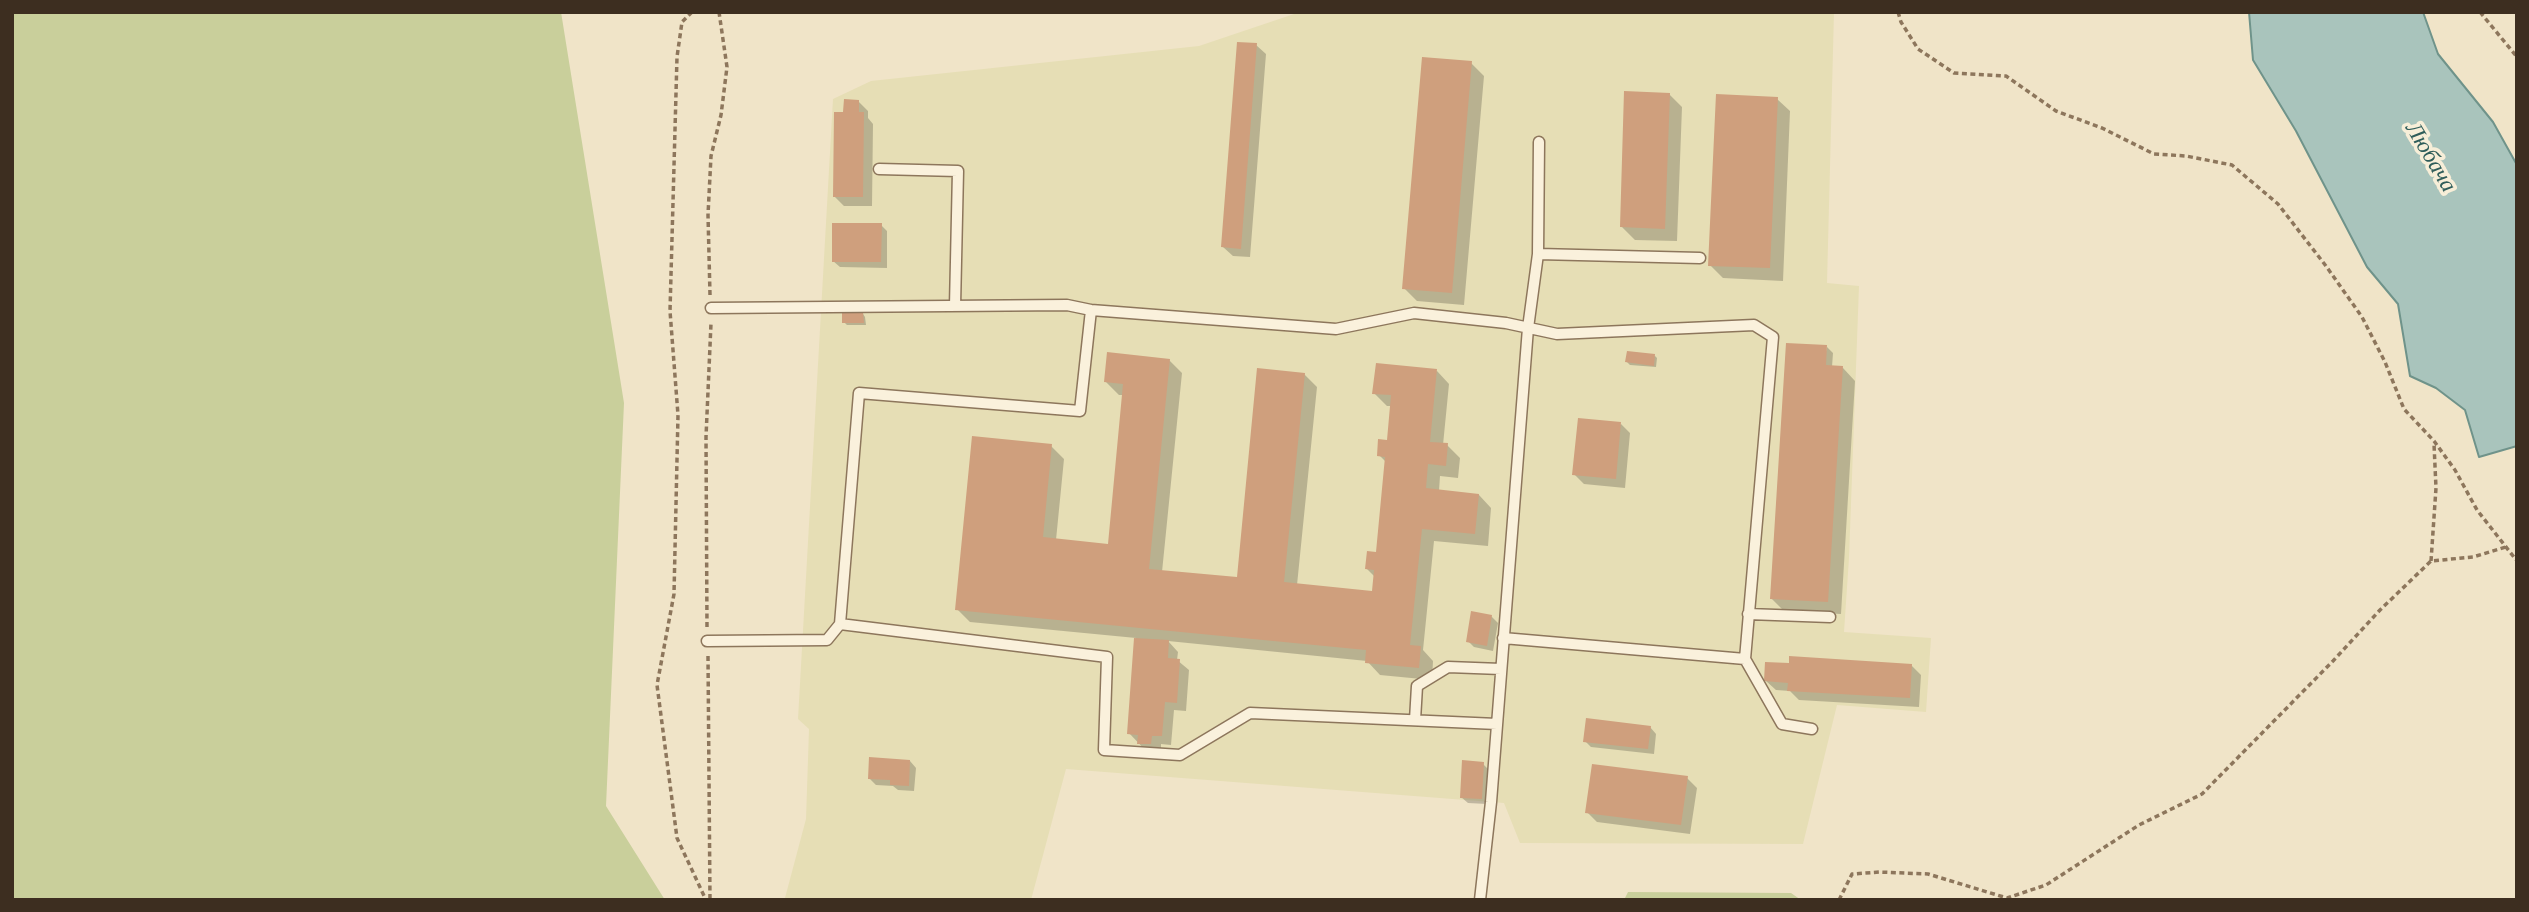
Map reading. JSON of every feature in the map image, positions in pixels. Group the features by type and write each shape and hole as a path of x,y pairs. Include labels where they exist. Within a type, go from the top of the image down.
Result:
{"lane":[{"path":"1480,900 1491,802 1528,328 1538,254 1539,142"},
{"path":"879,169 958,171 955,306"},
{"path":"1538,254 1700,257"},
{"path":"711,308 1067,305 1091,310 1336,330 1414,313 1506,323 1558,334 1754,324 1773,337 1745,659 1782,724 1812,729"},
{"path":"707,640 827,640 840,624 859,393 1080,411 1091,310"},
{"path":"1748,614 1830,618"},
{"path":"840,624 1107,657 1104,750 1180,755 1250,713 1497,723"},
{"path":"1503,638 1745,659"},
{"path":"1415,720 1417,686 1448,667 1501,669"}],"path":[{"path":"692,12 682,22 677,57 670,311 678,415 674,594 657,685 677,838 708,900"},
{"path":"708,900 706,437 711,308 708,248 711,156 721,115 726,67 719,12"},
{"path":"1898,12 1900,22 1918,49 1954,73 2006,76 2056,111 2102,128 2154,154 2186,156 2232,165 2278,204 2362,317 2385,362 2404,409 2434,441 2455,470 2477,510 2517,561"},
{"path":"2480,12 2517,57"},
{"path":"2431,561 2436,488 2434,441"},
{"path":"1839,900 1852,874 1928,874 2007,898 2046,885 2139,825 2202,794 2431,561 2473,557 2506,547"}],"shaded area":[{"path":"1300,12 1834,12 1827,283 1859,286 1844,632 1931,638 1926,712 1837,705 1803,844 1520,843 1504,803 1066,769 1031,900 785,898 806,819 809,729 798,719 833,99 871,81 1199,46"}],"green space":[{"path":"12,12 561,12 624,403 606,806 665,900 12,900"},
{"path":"1628,892 1791,893 1801,900 1624,900"}],"water":[{"name":"Любача","path":"2249,12 2423,12 2438,54 2493,122 2517,165 2517,446 2479,457 2465,410 2436,388 2410,376 2398,304 2367,267 2296,131 2253,60"}],"building":[{"path":"1237,42 1257,43 1241,249 1221,247"},
{"path":"1422,57 1472,61 1452,293 1402,289"},
{"path":"1624,91 1670,93 1665,229 1620,227"},
{"path":"1716,94 1778,97 1770,268 1708,266"},
{"path":"844,99 859,100 859,112 864,112 863,197 833,197 834,112 843,112"},
{"path":"832,223 882,223 881,262 832,262"},
{"path":"863,312 864,323 842,323 842,313"},
{"path":"1786,343 1827,345 1826,365 1843,366 1828,602 1770,599"},
{"path":"1627,351 1655,354 1654,366 1625,362"},
{"path":"1107,352 1170,359 1149,569 1237,577 1257,368 1305,373 1284,582 1372,591 1374,570 1365,569 1367,551 1376,552 1385,457 1377,456 1378,439 1387,440 1391,395 1372,394 1376,363 1437,369 1430,442 1448,443 1446,466 1428,464 1426,488 1479,494 1475,534 1422,529 1410,645 1421,646 1419,668 1365,663 1366,650 955,610 972,436 1052,444 1043,537 1108,544 1123,384 1104,382"},
{"path":"1578,418 1621,422 1616,479 1572,475"},
{"path":"1471,611 1492,615 1487,646 1466,642"},
{"path":"1134,638 1169,640 1168,658 1180,659 1177,703 1165,702 1162,736 1152,736 1151,744 1137,744 1138,735 1127,734"},
{"path":"1789,656 1912,664 1910,698 1787,691 1788,683 1764,681 1765,662 1789,663"},
{"path":"1586,718 1651,726 1648,749 1583,742"},
{"path":"869,757 910,760 909,786 890,785 890,780 868,779"},
{"path":"1462,760 1484,762 1482,799 1460,798"},
{"path":"1592,764 1688,776 1681,825 1585,813"}]}
